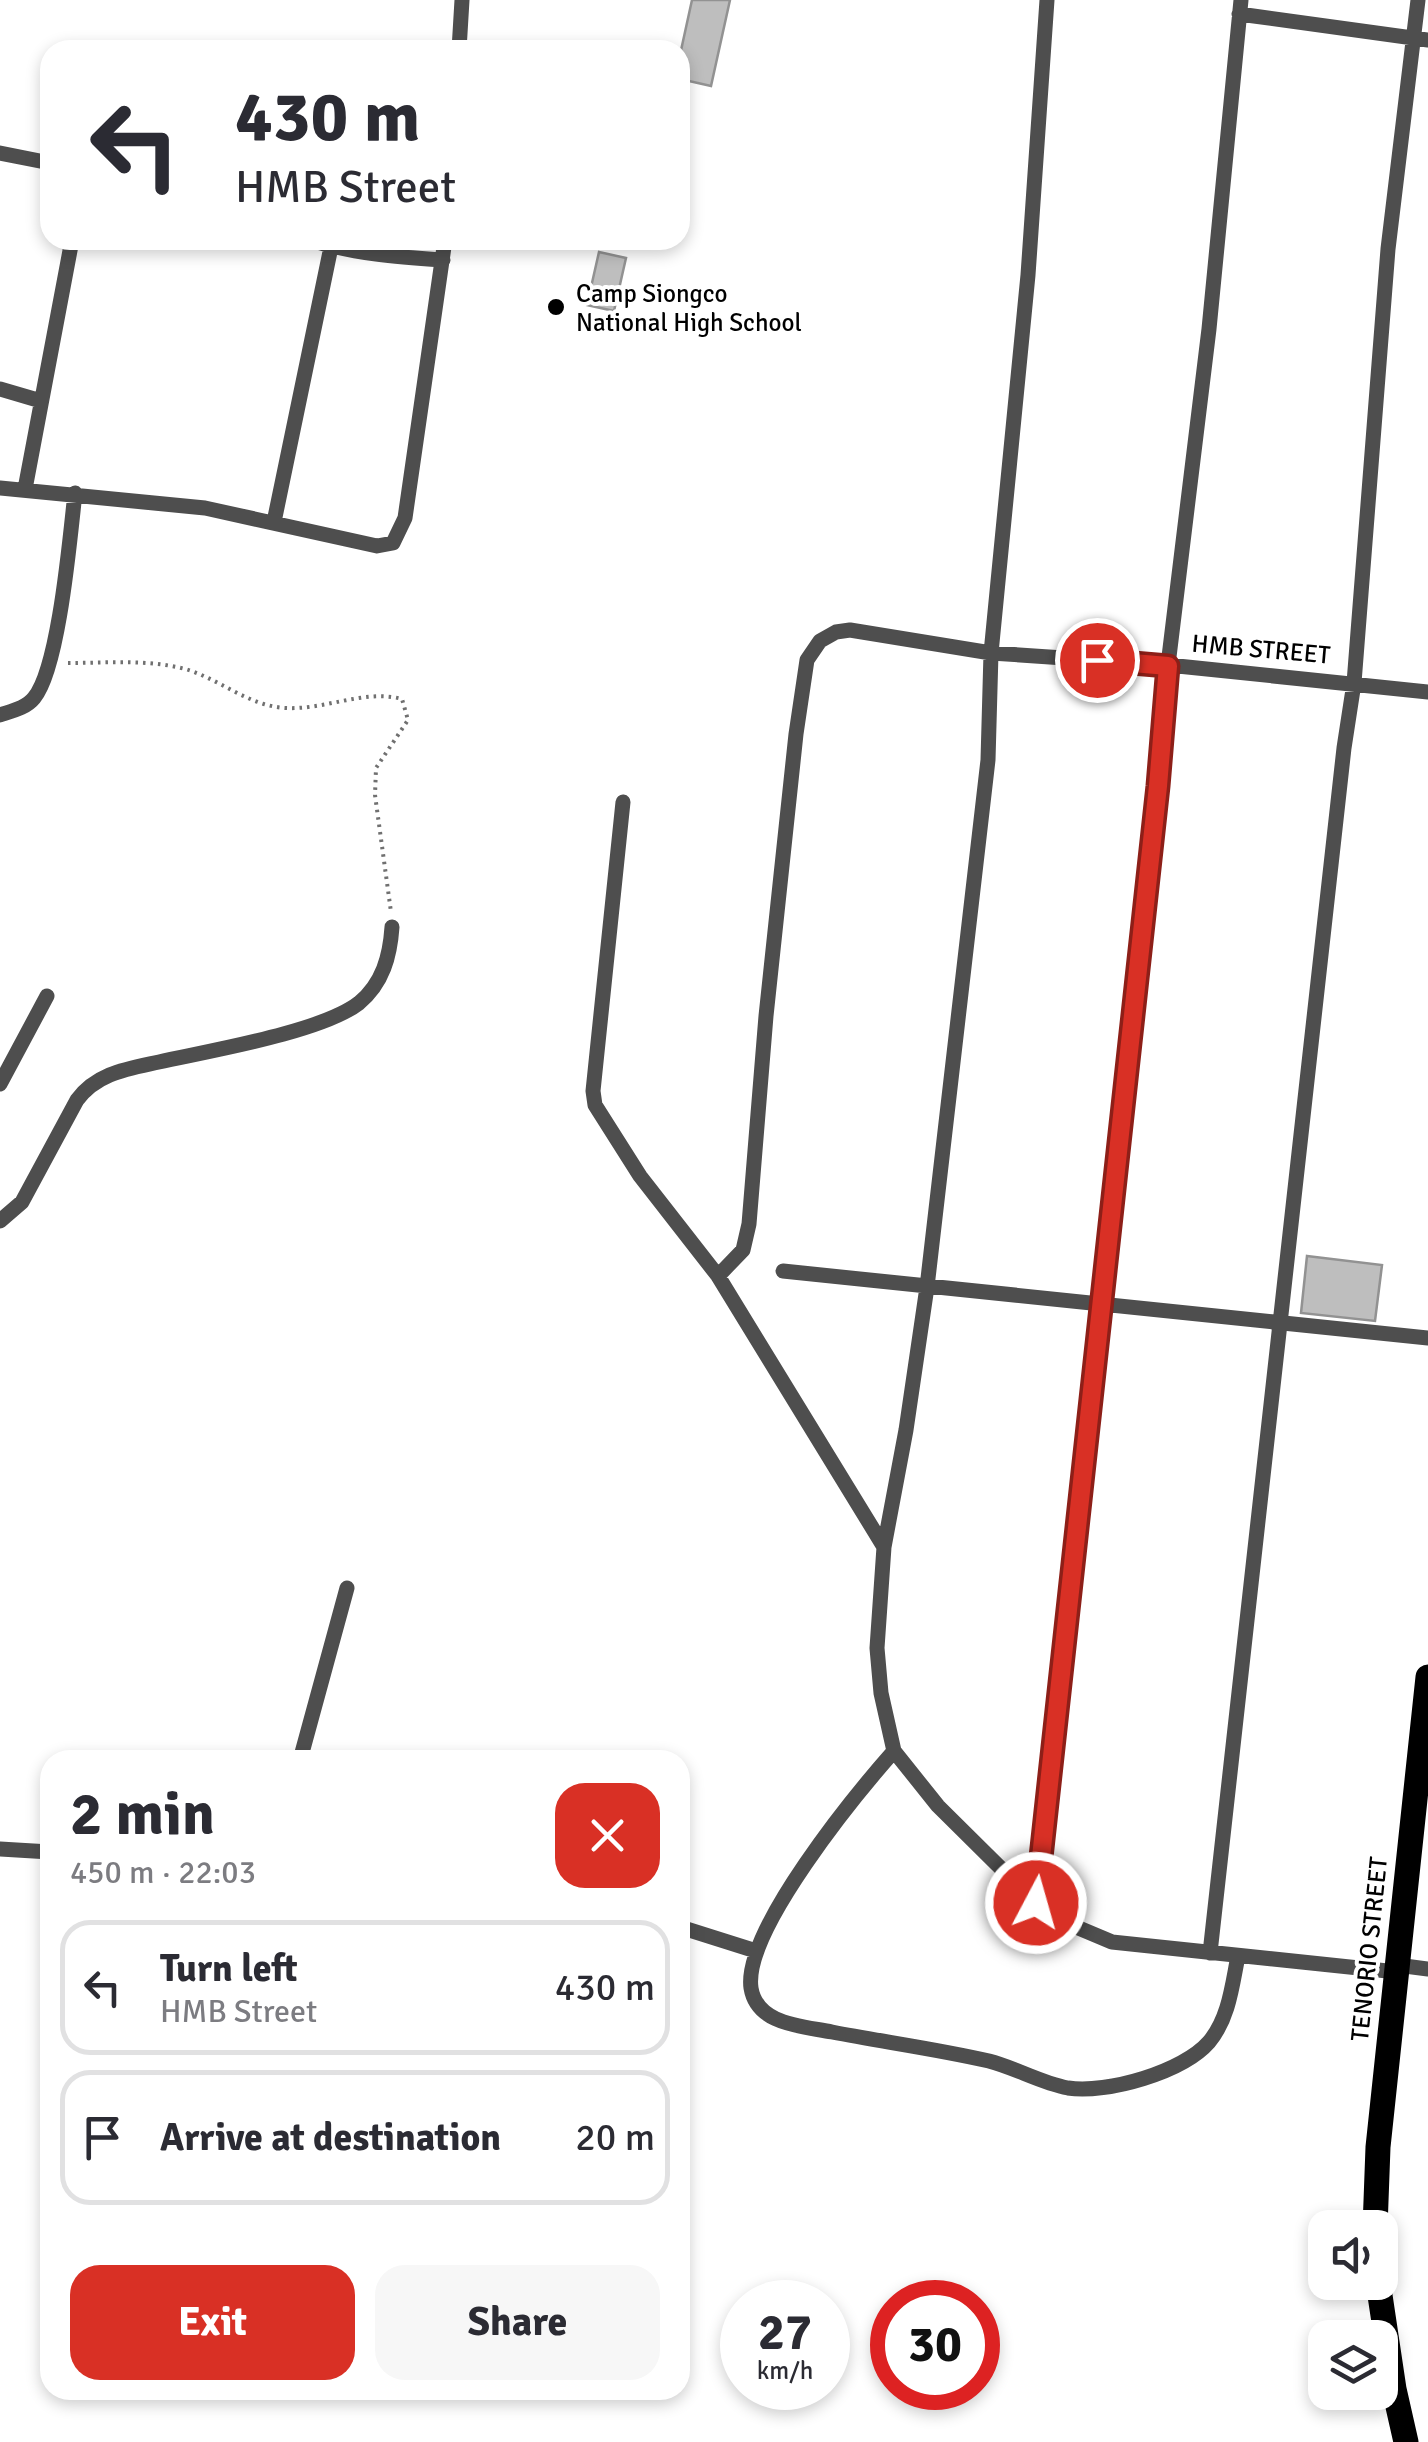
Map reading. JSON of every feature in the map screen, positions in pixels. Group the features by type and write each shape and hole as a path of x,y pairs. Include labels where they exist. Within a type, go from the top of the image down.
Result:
{"main road":[{"name":"TENORIO STREET","path":"1376,2210 1378,2147 1428,1677"},
{"path":"1381,2300 1406,2442"}],"street":[{"path":"459,40 462,0"},
{"path":"1047,0 1028,275 991,653 988,760 926,1286 906,1430 884,1547 877,1648 881,1693 894,1751 938,1806 1036,1903 1062,1921 1112,1942 1238,1956 1428,1969"},
{"path":"1210,1953 1354,683 1388,249 1420,39 1418,0"},
{"path":"1036,1903 1168,666 1209,329 1240,7 1420,39"},
{"path":"0,153 40,161"},
{"path":"24,490 70,250"},
{"path":"274,522 330,250"},
{"path":"363,250 444,260"},
{"path":"0,488 204,508 378,546 389,545 397,539 405,518 444,250"},
{"path":"0,390 41,401"},
{"path":"0,715 36,696 49,662 76,493"},
{"name":"HMB STREET","path":"718,1276 744,1250 749,1224 764,1034 796,734 808,660 820,640 850,630 991,653 1428,692"},
{"path":"623,802 593,1091 596,1105 640,1176 718,1276 884,1547"},
{"path":"0,1222 22,1202 88,1084 129,1068 302,1028 339,1015 360,1002 379,981 390,955 392,927"},
{"path":"0,1084 47,996"},
{"path":"783,1271 1428,1338"},
{"path":"303,1750 347,1588"},
{"path":"894,1751 826,1832 756,1951 752,1990 756,2004 766,2014 779,2021 991,2062 1063,2087 1089,2090 1148,2076 1208,2044 1228,2005 1238,1956"},
{"path":"0,1849 40,1851"},
{"path":"690,1930 756,1951"}],"path":[{"path":"49,662 149,663 185,670 240,696 286,708 325,706 386,695 402,698 408,720 376,768 375,795 392,927"}],"building":[{"path":"692,0 730,0 711,86 690,81 690,40 683,40"},
{"path":"599,252 626,258 614,311 587,305"},
{"path":"1307,1256 1382,1265 1375,1321 1301,1313"}],"place":[{"name":"Camp Siongco National High School","path":"556,307"}],"route":[{"path":"1036,1903 1168,666 1097,660"}]}
